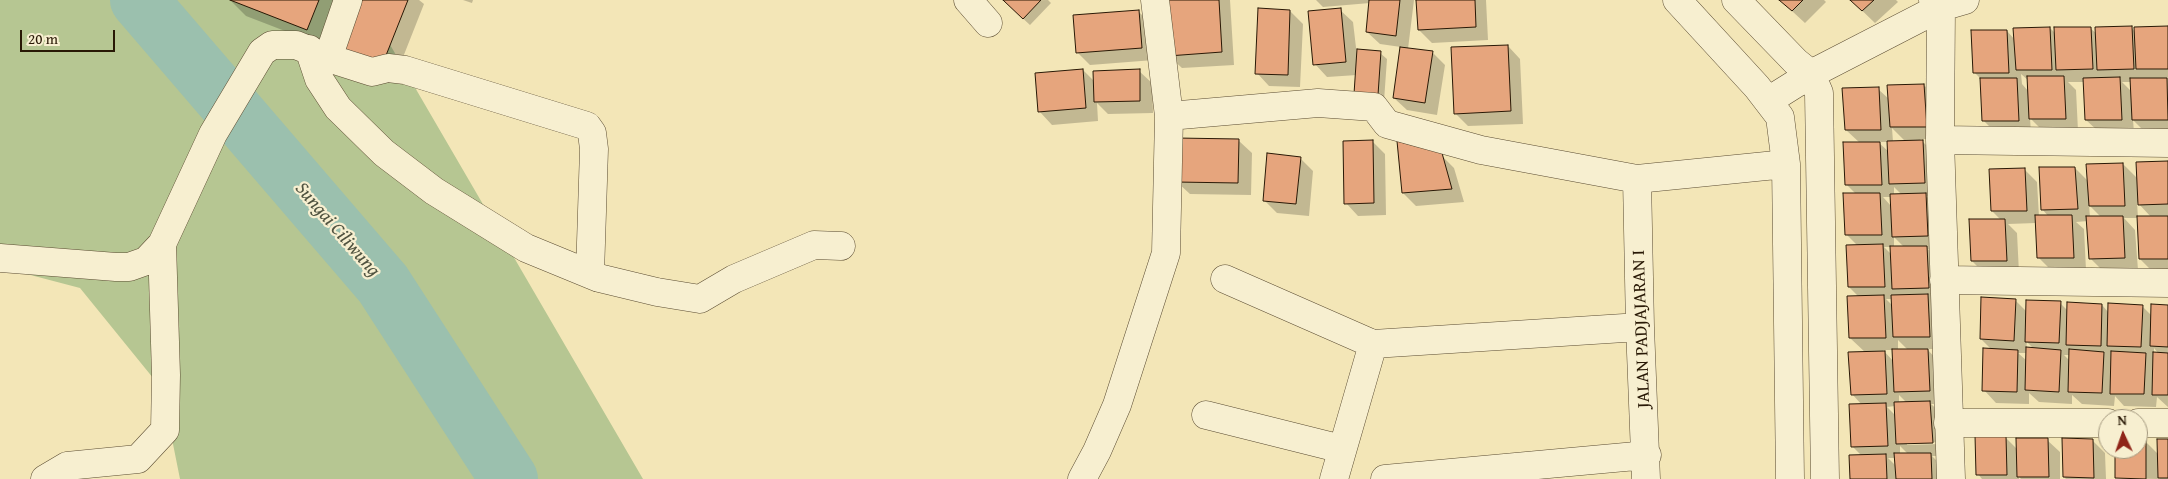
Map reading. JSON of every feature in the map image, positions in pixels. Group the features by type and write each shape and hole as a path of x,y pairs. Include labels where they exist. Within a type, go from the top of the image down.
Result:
{"street":[{"path":"348,0 318,54 319,79 338,108 384,153 434,192 526,248 590,274 657,292 700,299 734,279 814,245 841,246"},
{"path":"968,0 988,23"},
{"path":"1082,479 1097,451 1117,405 1166,253 1169,116 1155,0"},
{"path":"1677,0 1768,101 1780,117 1786,164 1790,479"},
{"path":"1736,0 1796,62 1811,74 1819,93 1825,479"},
{"path":"1768,101 1811,74 1946,2"},
{"path":"1946,2 1940,140 1951,479"},
{"path":"0,258 129,267 146,261 162,244 213,134 262,52 272,45 296,45 372,72 388,68 405,70 587,126 592,133 594,149 590,274"},
{"path":"1169,116 1318,102 1374,107 1387,124 1462,145 1637,179 1786,164"},
{"path":"1940,140 2168,143"},
{"name":"JALAN PADJAJARAN I","path":"1637,179 1640,327 1647,467"},
{"path":"45,479 67,466 138,459 165,430 166,375 162,244"},
{"path":"1225,279 1373,344 1640,327"},
{"path":"1944,280 2168,283"},
{"path":"1334,479 1373,344"},
{"path":"1206,415 1342,448"},
{"path":"1948,423 2098,423"},
{"path":"2148,423 2168,423"},
{"path":"1385,479 1647,467"}],"green space":[{"path":"0,0 364,0 643,479 180,479 162,389 80,288 0,267"}],"building":[{"path":"230,0 319,0 307,30"},
{"path":"362,0 408,0 381,68 341,53"},
{"path":"1003,0 1041,0 1023,19"},
{"path":"1164,0 1219,0 1222,52 1168,56"},
{"path":"1369,0 1400,0 1396,36 1366,32"},
{"path":"1416,0 1475,0 1476,27 1418,30"},
{"path":"1779,0 1803,0 1792,11"},
{"path":"1850,0 1874,0 1862,11"},
{"path":"1258,8 1290,10 1288,75 1255,74"},
{"path":"1341,8 1346,62 1313,65 1308,11"},
{"path":"1139,10 1142,48 1076,53 1073,15"},
{"path":"2132,26 2134,69 2097,70 2095,27"},
{"path":"2168,26 2168,69 2136,69 2134,27"},
{"path":"2050,27 2052,70 2016,70 2013,28"},
{"path":"2054,27 2091,27 2093,69 2056,70"},
{"path":"1971,30 2007,30 2009,73 1973,73"},
{"path":"1508,45 1511,111 1454,114 1451,47"},
{"path":"1400,47 1433,51 1425,103 1393,98"},
{"path":"1357,49 1381,51 1378,95 1354,94"},
{"path":"1083,69 1086,108 1038,112 1035,73"},
{"path":"1140,69 1140,101 1094,102 1093,71"},
{"path":"2027,76 2064,76 2066,119 2029,119"},
{"path":"2120,77 2122,120 2085,120 2083,78"},
{"path":"1980,78 2017,78 2019,121 1982,121"},
{"path":"2130,78 2167,78 2168,120 2132,120"},
{"path":"1924,84 1927,127 1890,127 1887,85"},
{"path":"1879,87 1881,130 1845,130 1842,88"},
{"path":"1176,138 1239,139 1238,183 1176,182"},
{"path":"1373,140 1374,203 1344,204 1343,141"},
{"path":"1923,140 1925,183 1889,184 1887,141"},
{"path":"1397,141 1442,153 1452,189 1402,193"},
{"path":"1843,142 1880,142 1882,185 1845,185"},
{"path":"1267,153 1301,157 1296,204 1263,201"},
{"path":"2168,161 2168,204 2138,205 2136,162"},
{"path":"2123,163 2125,206 2089,206 2086,164"},
{"path":"2039,167 2075,167 2078,209 2041,210"},
{"path":"2025,168 2027,211 1991,211 1989,169"},
{"path":"1843,193 1880,193 1882,235 1845,235"},
{"path":"1926,193 1928,236 1892,237 1890,194"},
{"path":"2035,215 2072,215 2074,258 2037,258"},
{"path":"2086,216 2123,216 2125,258 2089,259"},
{"path":"2137,216 2168,216 2168,259 2139,259"},
{"path":"1969,219 2005,219 2007,261 1971,261"},
{"path":"1883,244 1885,287 1848,287 1846,245"},
{"path":"1890,246 1927,246 1929,288 1892,289"},
{"path":"1928,294 1930,337 1893,337 1891,295"},
{"path":"1884,295 1886,338 1849,338 1847,296"},
{"path":"1981,297 2016,299 2014,341 1980,339"},
{"path":"2026,300 2061,301 2059,343 2025,342"},
{"path":"2067,302 2102,304 2101,346 2066,345"},
{"path":"2108,303 2143,305 2141,347 2107,346"},
{"path":"2151,304 2168,305 2168,347 2150,346"},
{"path":"2026,347 2061,350 2059,392 2025,390"},
{"path":"1983,348 2018,350 2017,392 1982,391"},
{"path":"1892,349 1928,349 1930,391 1894,392"},
{"path":"2069,349 2104,352 2102,393 2068,392"},
{"path":"1885,351 1887,394 1851,395 1848,352"},
{"path":"2111,351 2146,353 2144,394 2110,394"},
{"path":"2153,352 2168,353 2168,395 2152,395"},
{"path":"1930,401 1933,443 1896,444 1894,402"},
{"path":"1886,403 1888,446 1851,447 1849,404"},
{"path":"1975,435 2006,436 2007,475 1976,475"},
{"path":"2016,438 2048,438 2049,477 2017,477"},
{"path":"2062,438 2093,439 2094,478 2063,477"},
{"path":"2157,439 2168,439 2168,478 2158,478"},
{"path":"1894,453 1931,453 1932,479 1896,479"},
{"path":"1886,454 1887,479 1850,479 1849,455"},
{"path":"2115,459 2146,459 2146,479 2115,478"}],"waterway":[{"name":"Sungai Ciliwung","path":"139,0 383,284 509,479"}]}
